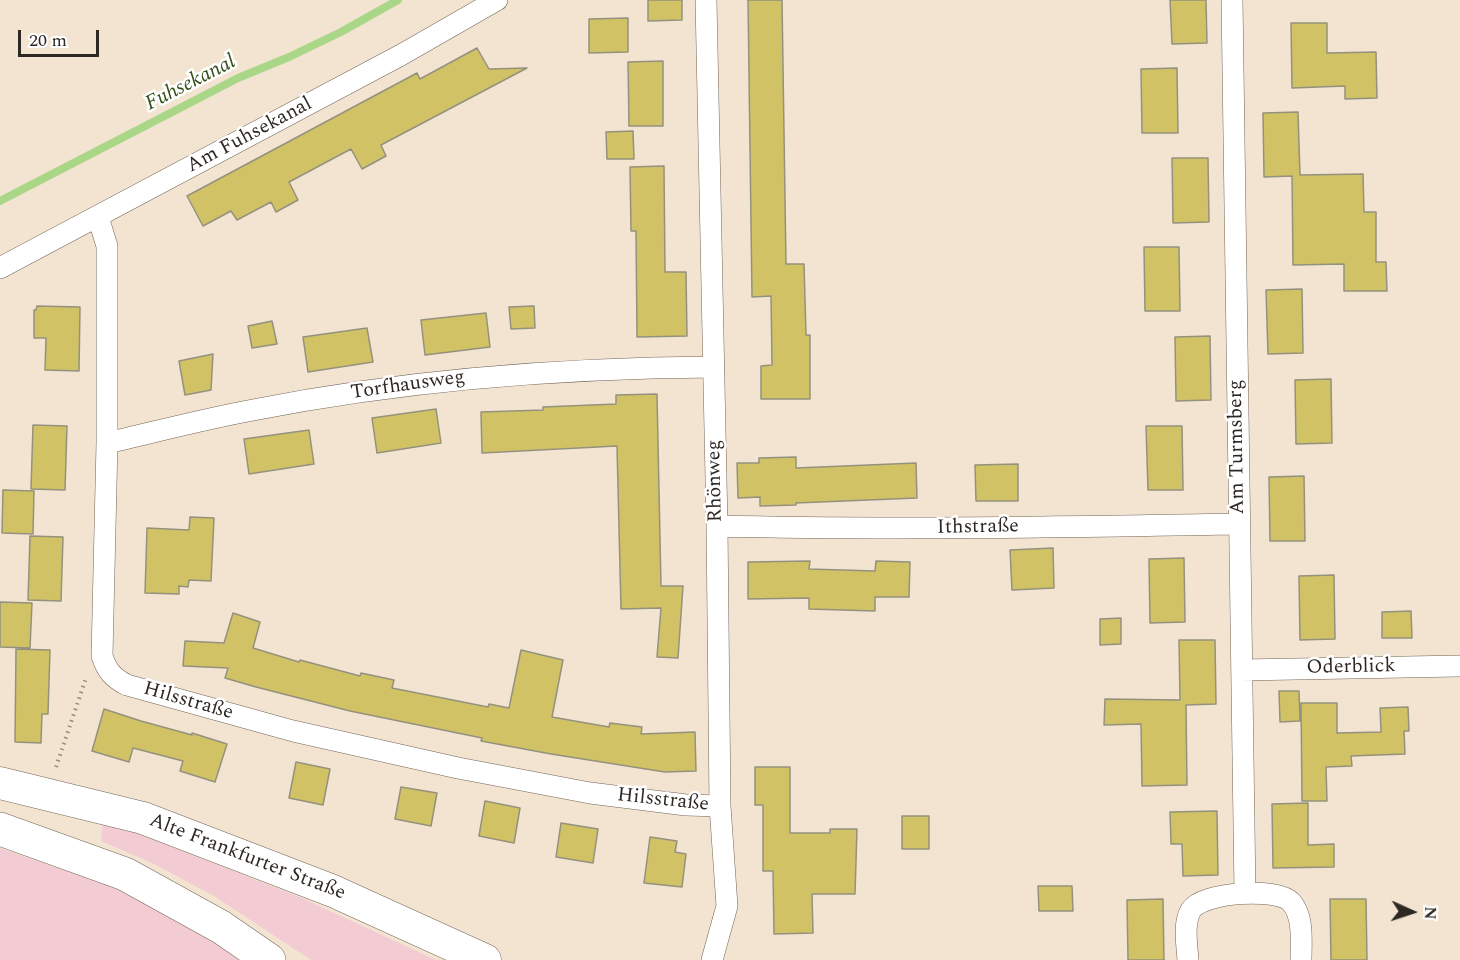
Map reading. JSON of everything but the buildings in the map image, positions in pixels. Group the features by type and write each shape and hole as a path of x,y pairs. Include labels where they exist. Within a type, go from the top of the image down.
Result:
{"highway":[{"path":"0,828 125,874 221,927 269,960"}],"street":[{"name":"Am Fuhsekanal","path":"0,268 401,55 497,0"},
{"name":"Rhönweg","path":"706,0 717,526 720,806 727,906 712,960"},
{"name":"Am Turmsberg","path":"1232,0 1245,893"},
{"path":"99,217 107,246 107,442 102,656"},
{"name":"Torfhausweg","path":"107,442 253,410 450,380 568,370 714,367"},
{"name":"Ithstraße","path":"717,526 978,529 1239,524"},
{"name":"Hilsstraße","path":"102,656 111,675 127,685 293,731 458,768 579,791 666,803 720,806"},
{"name":"Oderblick","path":"1242,670 1460,666"},
{"name":"Alte Frankfurter Straße","path":"0,783 143,818 280,869 388,914 485,960"},
{"path":"1188,960 1187,933 1190,911 1198,902 1210,897 1245,893 1279,896 1290,900 1297,910 1300,925 1301,960"}],"path":[{"path":"47,794 87,676 102,656"}],"shaded area":[{"path":"103,820 302,898 436,960 311,960 214,896 152,863 101,841"},
{"path":"0,848 130,893 219,945 240,960 0,960"}],"waterway":[{"name":"Fuhsekanal","path":"0,201 238,78 341,32 398,0"}]}
